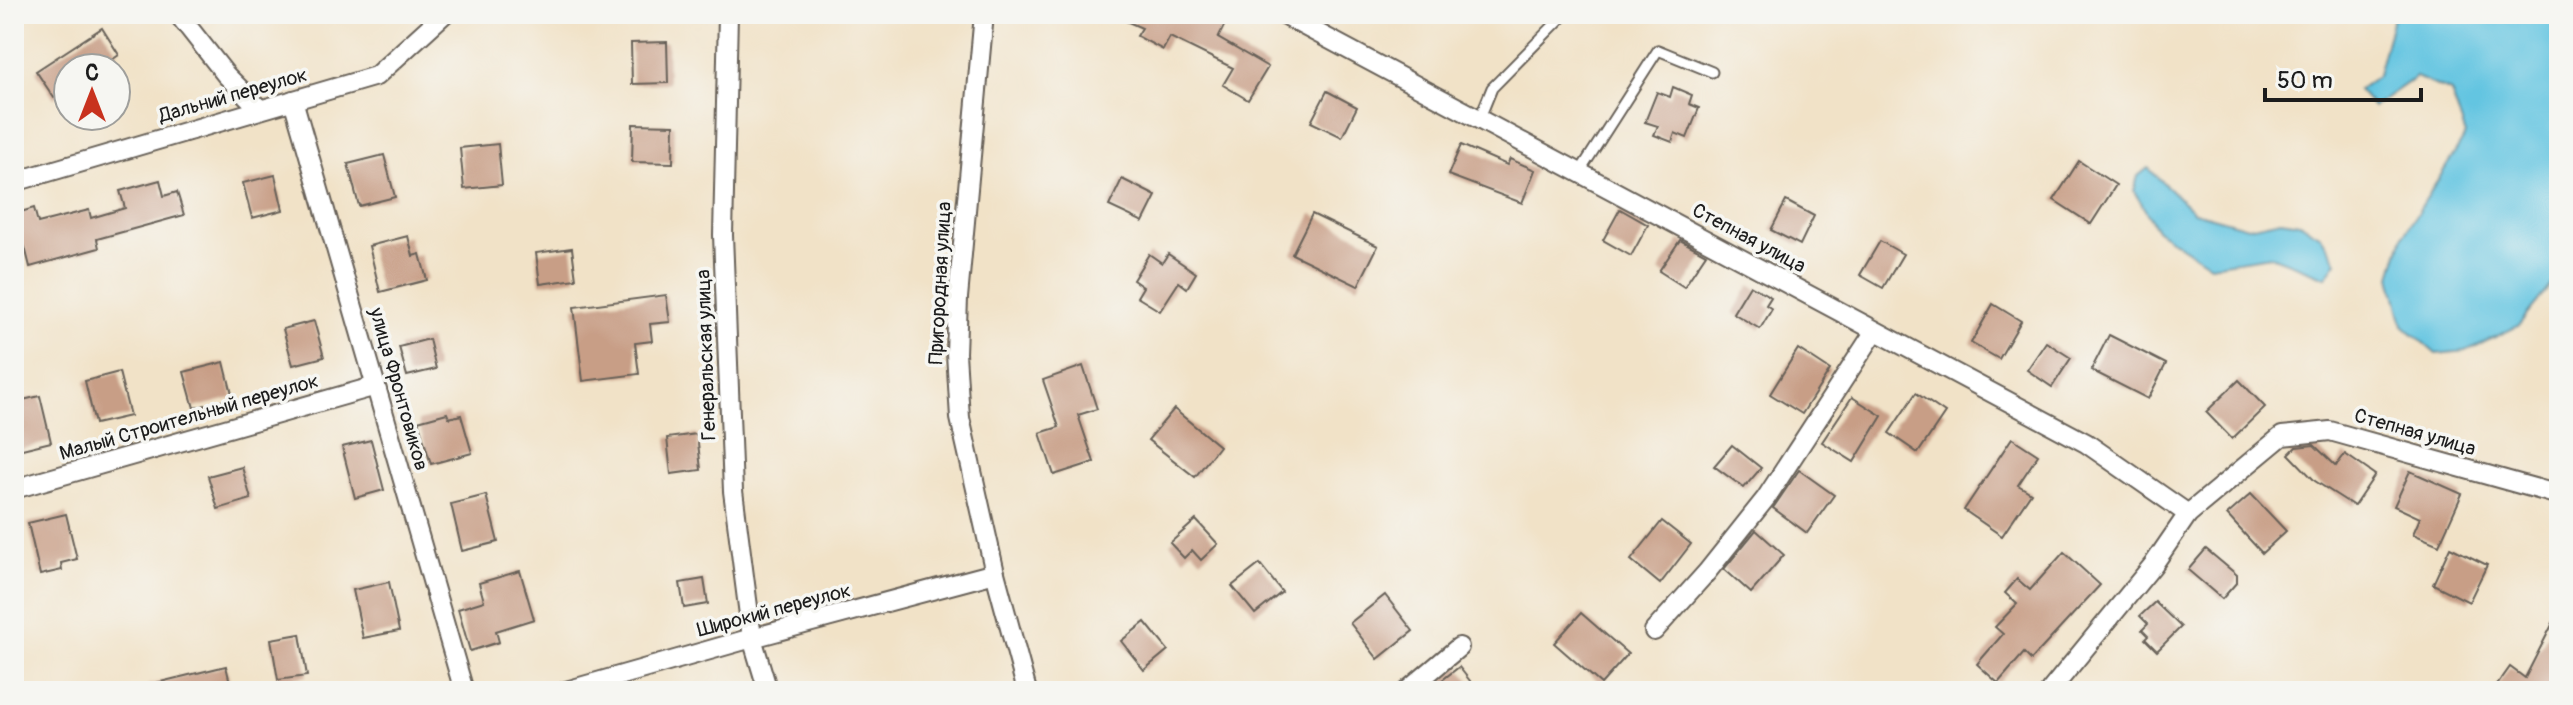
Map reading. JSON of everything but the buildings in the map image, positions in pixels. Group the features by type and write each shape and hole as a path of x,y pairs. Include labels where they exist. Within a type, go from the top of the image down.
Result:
{"street":[{"path":"178,14 226,75 260,109"},
{"name":"Дальний переулок","path":"14,182 376,76 444,14"},
{"name":"Генеральская улица","path":"728,14 723,251 733,491 752,638 768,691"},
{"name":"Пригородная улица","path":"984,14 958,298 956,353 960,418 995,573 1027,691"},
{"name":"Степная улица","path":"1282,14 2086,443 2188,514"},
{"name":"улица Фронтовиков","path":"293,100 464,691"},
{"path":"1654,631 1707,572 1766,498 1875,331"},
{"name":"Малый Строительный переулок","path":"14,489 376,386"},
{"name":"Степная улица","path":"2050,691 2153,565 2188,514 2282,436 2330,431 2559,495"},
{"name":"Широкий переулок","path":"566,691 995,573"},
{"path":"1407,691 1459,647"}],"lane":[{"path":"1479,120 1492,88 1565,14"},
{"path":"1579,173 1658,50 1712,72"}],"water":[{"path":"2394,14 2559,14 2559,275 2518,326 2466,351 2436,354 2403,325 2391,276 2403,236 2466,135 2451,92 2416,77 2373,107 2358,90 2378,75"},
{"path":"2148,168 2194,212 2248,227 2281,220 2299,223 2321,236 2337,262 2326,277 2271,256 2210,265 2157,230 2134,191 2138,176"}]}
